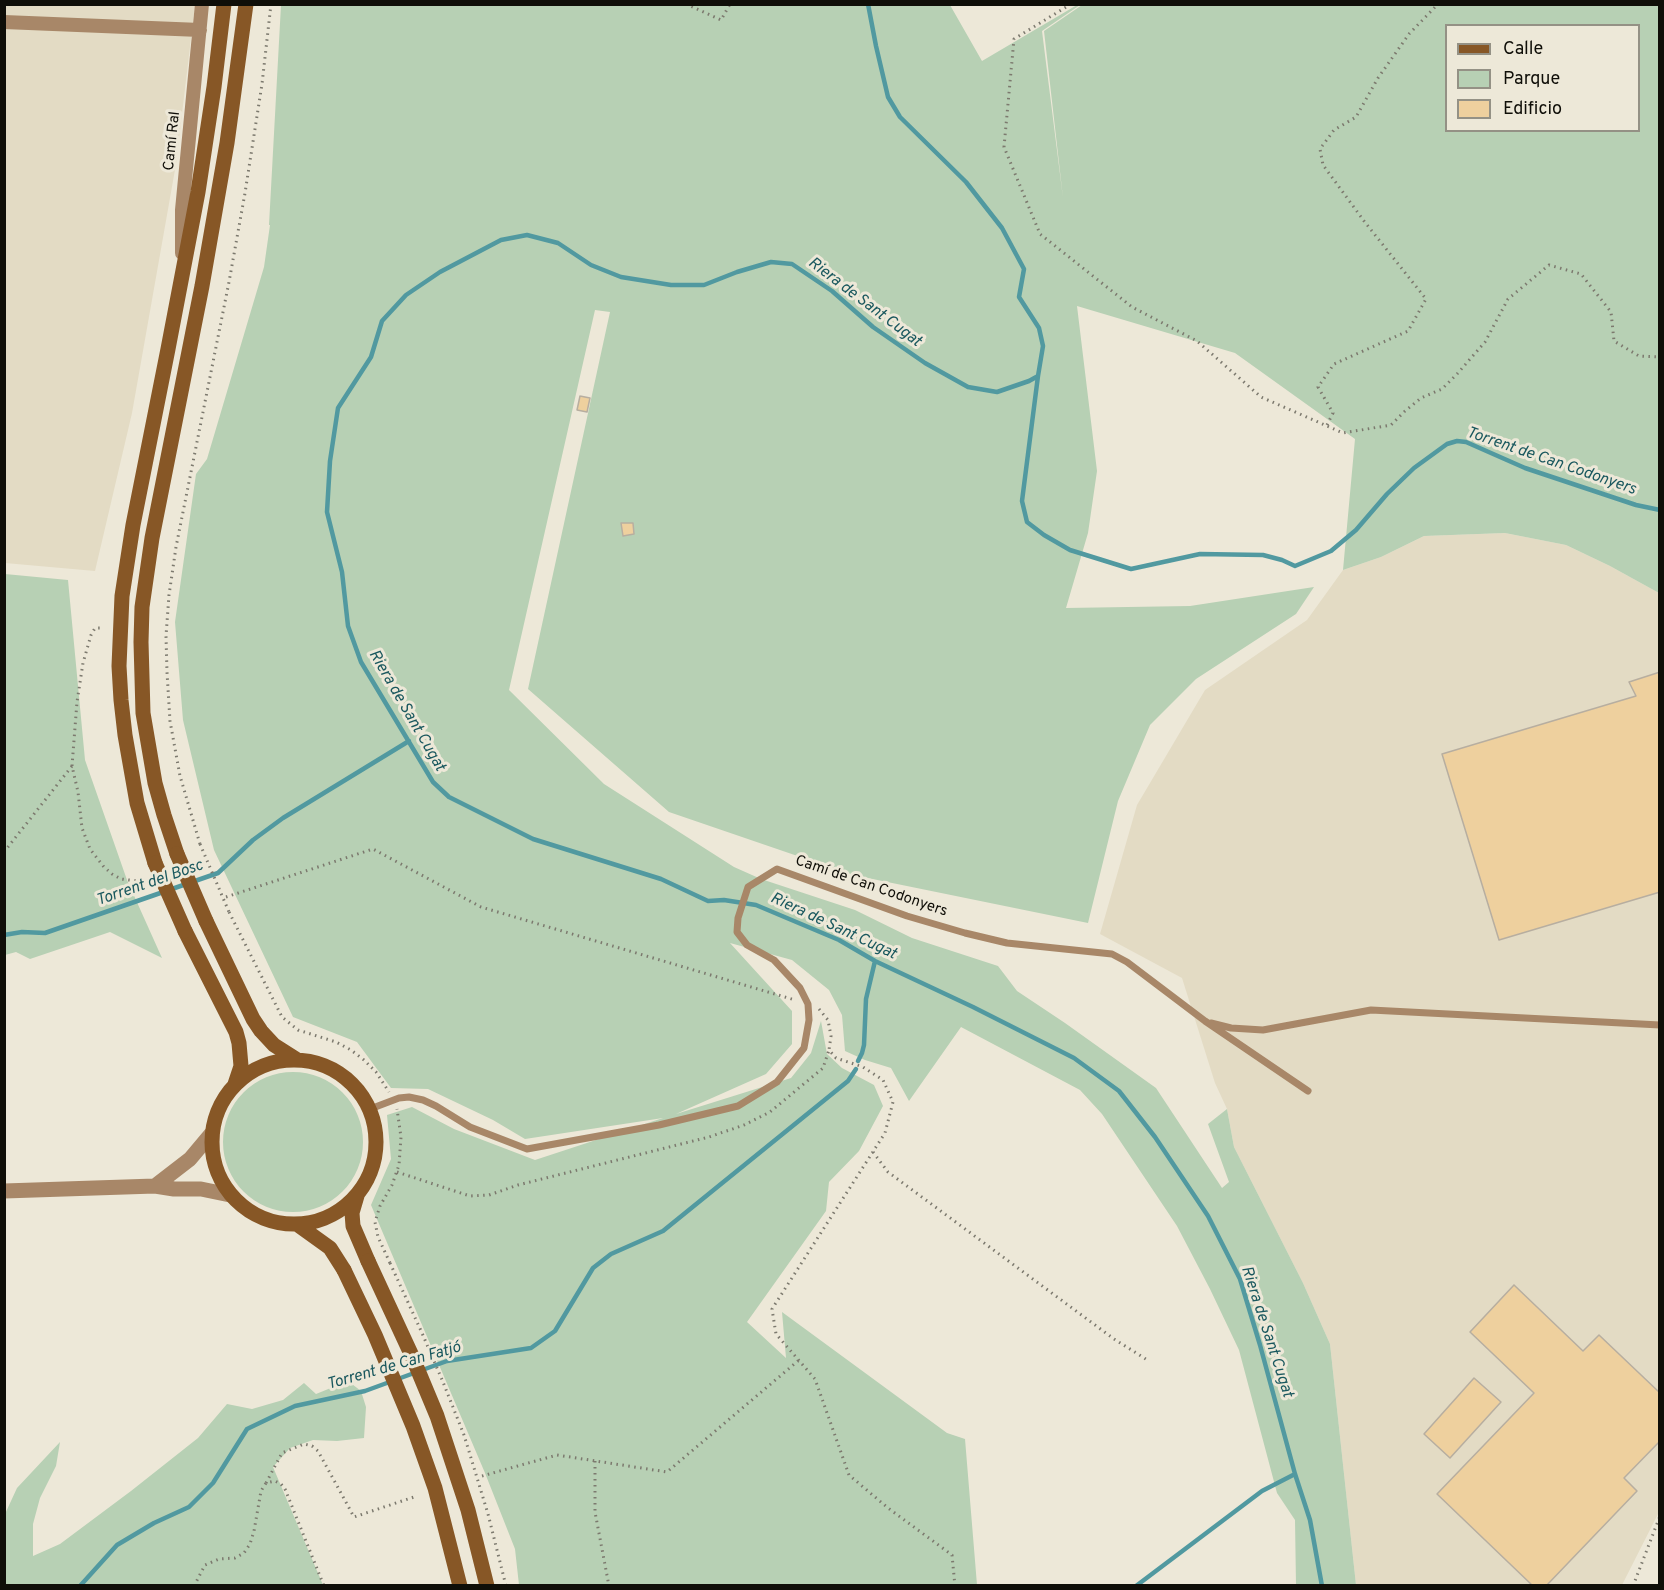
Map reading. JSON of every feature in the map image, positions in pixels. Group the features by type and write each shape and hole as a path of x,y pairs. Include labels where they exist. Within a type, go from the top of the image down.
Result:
{"main road":[{"path":"224,4 206,140 182,280 133,525 122,596 120,629 124,735 136,803 155,863 184,931 236,1032 240,1066 235,1084"},
{"path":"246,4 225,154 202,286 152,538 142,607 143,713 155,783 177,854 206,921 253,1019 274,1045 296,1059"},
{"path":"357,1195 330,1215 316,1222 298,1225 269,1221 242,1206 230,1195 221,1181 211,1151 214,1118 223,1099 235,1084 251,1071 265,1064 296,1059 322,1064 335,1070 361,1094 370,1109 375,1126 374,1162 357,1195 352,1213 353,1226 441,1426 468,1510 487,1586"},
{"path":"298,1225 330,1248 344,1270 380,1345 413,1426 438,1498 460,1586"}],"street":[{"name":"Camí Ral","path":"182,280 182,210 202,4"},
{"path":"4,22 200,30"},
{"path":"155,1186 190,1159 211,1134"},
{"path":"4,1191 155,1186 201,1189 230,1195"}],"lane":[{"name":"Camí de Can Codonyers","path":"370,1109 399,1098 423,1100 470,1127 527,1149 659,1125 738,1106 777,1082 804,1048 809,1020 808,1004 800,988 774,960 747,945 737,932 738,918 748,887 777,869 965,933 1007,943 1112,954 1127,962 1205,1021"},
{"path":"1205,1021 1231,1028 1263,1030 1371,1010 1659,1025"},
{"path":"1205,1021 1308,1091"}],"path":[{"path":"271,4 262,84 245,193 176,547 169,595 166,672 170,720 180,776 200,844 229,912 282,1017 298,1030 336,1042 351,1050 376,1072 388,1089"},
{"path":"686,4 721,21 730,4"},
{"path":"1071,4 1014,39 1004,147 1041,234 1132,307 1197,341 1261,397 1343,433 1391,425 1421,398 1442,390 1485,342 1508,299 1549,266 1581,274 1611,312 1614,341 1639,356 1659,357"},
{"path":"1327,425 1333,413 1317,387 1334,364 1408,331 1426,299 1323,165 1320,149 1334,130 1356,117 1378,78 1409,34 1438,4"},
{"path":"101,628 95,628 91,635 83,663 77,702 72,766 82,828 90,849 112,874 121,879 137,881"},
{"path":"4,852 72,766"},
{"path":"226,897 373,849 481,907 808,1004"},
{"path":"397,1172 470,1196 489,1195 518,1185 709,1137 744,1125 770,1112 823,1068 830,1050 831,1036 828,1020 800,988"},
{"path":"830,1050 836,1058 863,1067 883,1080 893,1102 885,1133 772,1309 776,1334 815,1379 849,1475 888,1508 952,1555 956,1586"},
{"path":"390,1263 378,1237 375,1222 380,1206 397,1172 402,1145 398,1111"},
{"path":"873,1152 888,1172 1114,1339 1149,1361"},
{"path":"482,1476 557,1455 668,1472 799,1360"},
{"path":"194,1586 206,1565 219,1559 235,1558 244,1552 250,1544 254,1531 261,1491 282,1453 304,1444 318,1451 354,1517 414,1497"},
{"path":"595,1461 595,1512 609,1586"},
{"path":"266,1484 275,1481 285,1489 324,1586"},
{"path":"1633,1586 1659,1516"}],"shaded area":[{"path":"4,5 195,5 176,164 132,413 95,571 5,563"},
{"path":"1505,533 1566,545 1659,593 1660,1510 1622,1585 1356,1585 1330,1344 1303,1283 1234,1147 1227,1109 1215,1083 1182,978 1100,934 1137,805 1205,690 1307,620 1343,570 1381,557 1424,536"}],"green space":[{"path":"281,5 950,5 982,61 1080,5 1042,31 1063,198 1044,31 1082,5 1659,5 1659,593 1566,545 1505,533 1424,536 1381,557 1343,570 1355,439 1235,353 1077,306 1097,471 1088,533 1066,608 1190,606 1314,587 1296,614 1196,679 1150,725 1118,801 1088,923 853,875 669,812 528,689 610,312 595,310 509,690 604,784 734,867 761,879 855,910 912,938 998,966 1017,991 1156,1088 1222,1188 1229,1182 1208,1124 1227,1109 1234,1147 1303,1283 1330,1344 1356,1585 1296,1585 1295,1520 1277,1493 1239,1350 1177,1226 1102,1114 1080,1090 961,1027 909,1101 891,1068 845,1051 842,1015 829,990 792,960 730,943 792,1011 792,1044 766,1074 676,1114 791,1078 811,1053 821,1021 827,1054 842,1068 874,1085 883,1106 859,1151 829,1182 826,1211 747,1322 786,1358 782,1312 947,1433 965,1439 977,1585 519,1585 515,1549 371,1205 391,1159 387,1115 412,1107 454,1129 535,1160 663,1118 525,1139 493,1120 428,1089 391,1088 357,1042 293,1017 214,850 183,720 175,622 196,474 207,459 264,267 270,225"},
{"path":"5,574 68,580 85,760 127,880 162,958 110,932 30,959 16,952 5,955"},
{"path":"293,1072 320,1078 332,1084 342,1093 351,1103 357,1115 363,1142 357,1169 351,1181 342,1191 332,1200 320,1206 293,1212 266,1206 254,1200 244,1191 235,1181 229,1169 223,1142 229,1115 235,1103 244,1093 254,1084 266,1078"},
{"path":"348,1381 361,1391 366,1407 364,1438 337,1441 313,1440 290,1448 273,1467 323,1585 5,1585 5,1514 17,1488 60,1442 56,1466 40,1498 33,1524 33,1556 60,1544 131,1491 198,1438 227,1404 252,1409 283,1400 304,1383 316,1394"}],"building":[{"path":"580,396 590,398 587,412 577,410"},
{"path":"621,523 633,523 634,534 623,536"},
{"path":"1660,672 1660,892 1499,940 1442,754 1636,696 1629,682"},
{"path":"1514,1285 1583,1351 1599,1335 1660,1393 1660,1441 1624,1478 1637,1491 1546,1586 1533,1586 1437,1494 1534,1393 1470,1332"},
{"path":"1474,1378 1501,1402 1450,1458 1424,1434"}],"waterway":[{"name":"Riera de Sant Cugat","path":"868,4 888,97 900,117 966,182 1002,228 1024,269 1019,297 1039,328 1043,346 1038,376 997,392 968,387 925,363 873,327 832,291 792,264 771,262 704,285 671,285 621,277 591,265 558,243 527,235 501,240 440,272 406,295 382,321 371,357 338,408 330,461 327,512 342,572 348,626 361,662 433,782 449,797 533,839 661,879 708,901 724,900 756,905 839,940 875,961 1074,1058 1119,1091 1155,1137 1208,1216 1240,1279 1310,1520 1322,1586"},
{"name":"Torrent de Can Codonyers","path":"1038,376 1022,501 1027,522 1070,550 1131,569 1200,554 1263,555 1295,566 1331,551 1356,530 1387,494 1414,468 1447,444 1457,441 1466,442 1525,468 1636,505 1660,510"},
{"name":"Torrent del Bosc","path":"4,935 22,932 45,933 218,873 253,840 283,818 409,741"},
{"name":"Torrent de Can Fatjó","path":"858,1061 864,1045 866,999 875,961"},
{"name":"Torrent de Can Fatjó","path":"80,1586 117,1545 154,1523 189,1507 213,1483 247,1429 295,1406 365,1391 447,1361 531,1348 555,1331 593,1268 611,1254 663,1231 848,1081 856,1069"},
{"path":"1136,1586 1262,1491 1295,1474"}]}
